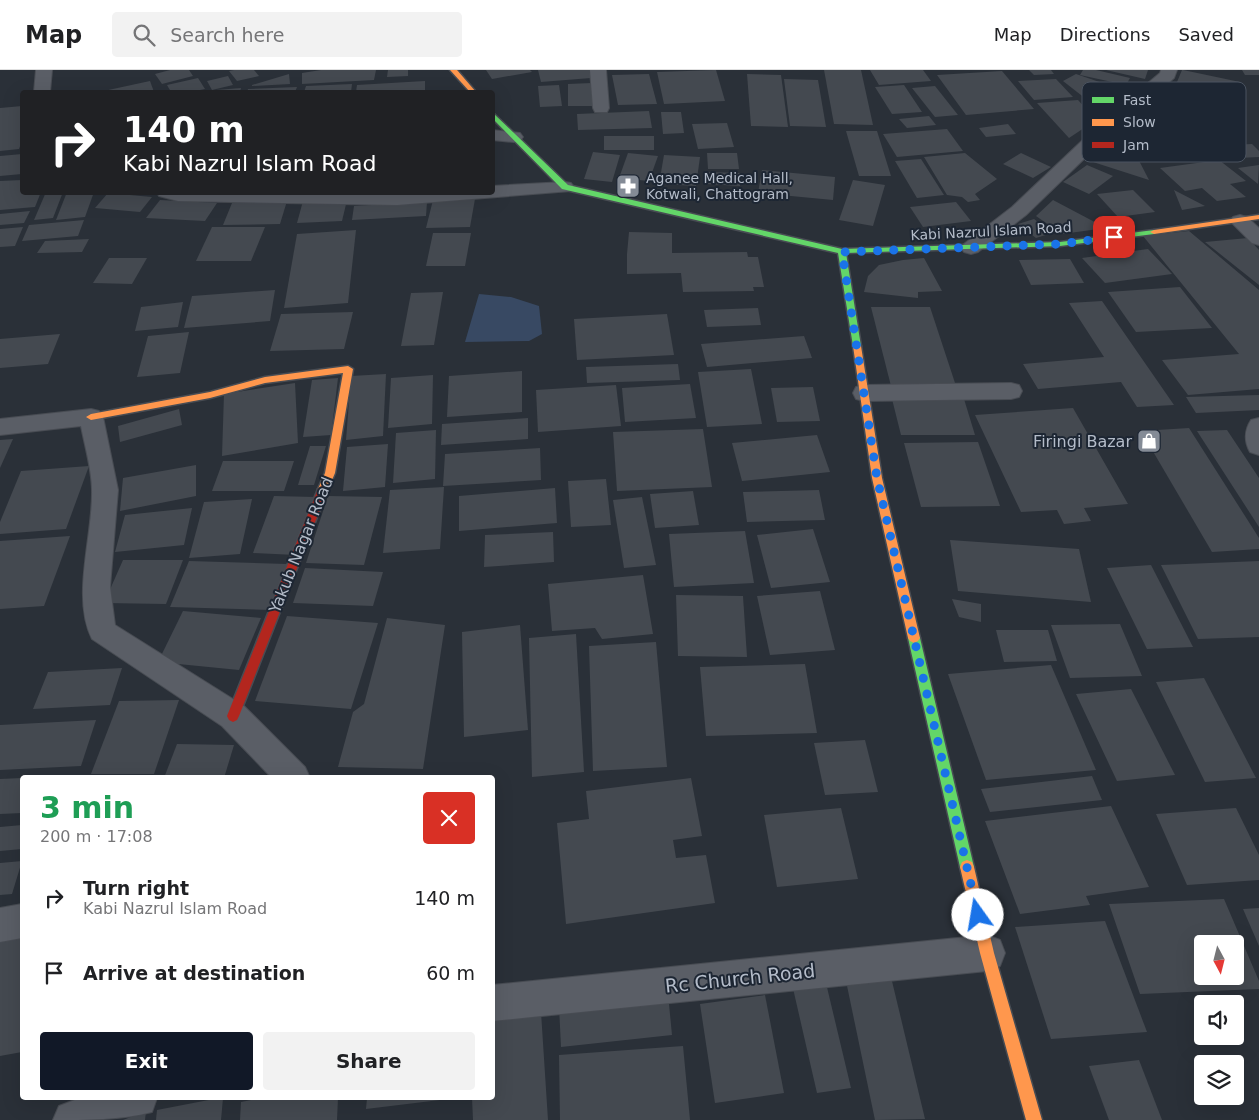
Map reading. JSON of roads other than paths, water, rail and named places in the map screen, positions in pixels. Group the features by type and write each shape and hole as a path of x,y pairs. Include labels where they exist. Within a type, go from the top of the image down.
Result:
{"street":[{"path":"42,90 44,70"},
{"path":"453,70 472,90"},
{"path":"598,70 601,108"},
{"path":"1159,82 1168,74 1169,70"},
{"path":"495,117 566,187"},
{"path":"495,136 514,137"},
{"path":"971,248 1019,211 1082,151"},
{"path":"495,192 566,187"},
{"name":"Kabi Nazrul Islam Road","path":"566,187 842,252 1060,244 1240,221 1259,216"},
{"path":"178,195 397,199 451,195"},
{"path":"1240,221 1259,239"},
{"path":"842,252 877,478 987,954 1012,1033 1034,1120"},
{"name":"Yakub Nagar Road","path":"91,417 210,395 265,380 348,369 330,473 233,716"},
{"path":"864,393 1011,391"},
{"path":"0,427 91,417 105,490 96,587 102,631 233,716 291,775"},
{"path":"1259,426 1256,442 1259,446"},
{"path":"0,925 20,921"},
{"name":"Rc Church Road","path":"495,1003 987,954"},
{"path":"74,1120 127,1100"}],"water":[{"path":"479,294 511,297 539,306 542,334 529,341 465,342"}],"place":[{"name":"Aganee Medical Hall, Kotwali, Chattogram","path":"628,186"},
{"name":"Firingi Bazar","path":"1149,441"}]}
